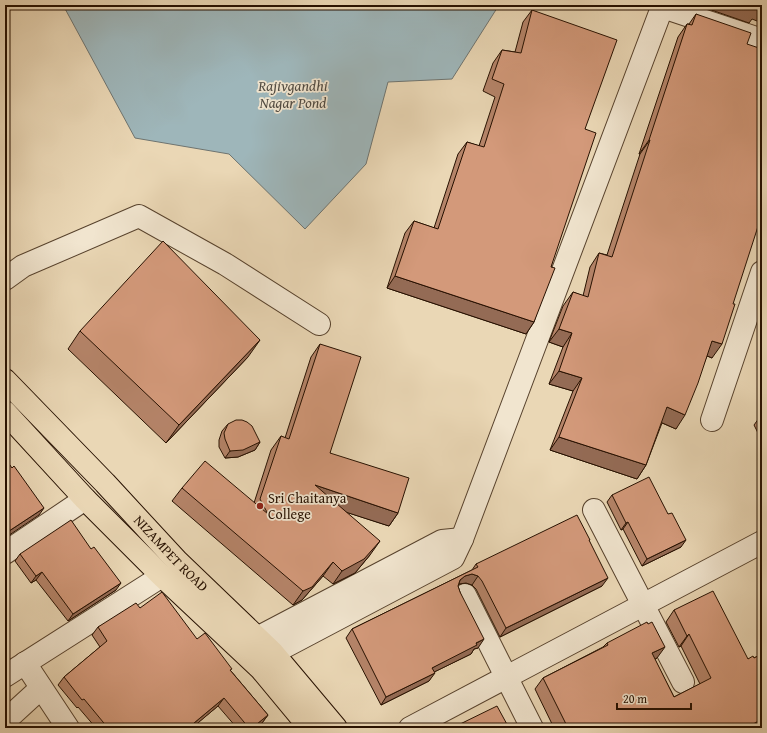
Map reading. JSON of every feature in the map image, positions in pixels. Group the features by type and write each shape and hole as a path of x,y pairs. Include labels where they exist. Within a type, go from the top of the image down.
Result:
{"main road":[{"name":"NIZAMPET ROAD","path":"5,380 177,561 249,644"},
{"name":"NIZAMPET ROAD","path":"5,412 85,499 162,576 249,644 336,728"},
{"name":"NIZAMPET ROAD","path":"265,659 310,728"}],"street":[{"path":"265,659 453,558 462,539 663,6 762,40"},
{"path":"5,279 23,266 139,216 225,264 319,324"},
{"path":"712,420 762,272"},
{"path":"5,553 85,499"},
{"path":"594,510 683,682"},
{"path":"249,644 442,541 462,539"},
{"path":"410,728 762,542"},
{"path":"5,676 162,576"},
{"path":"465,595 532,728"},
{"path":"25,663 68,728"},
{"path":"5,721 41,688"}],"water":[{"name":"Rajivgandhi Nagar Pond","path":"63,5 499,5 452,79 388,82 366,164 305,229 229,154 135,138"}],"building":[{"path":"532,10 617,40 585,129 596,133 551,267 555,268 534,322 395,276 414,221 438,229 467,142 484,147 504,84 492,79 502,50 521,53"},
{"path":"696,14 751,33 747,44 762,49 762,195 759,205 762,206 762,214 733,304 735,304 722,344 712,341 698,383 685,415 667,407 646,465 559,437 582,378 559,371 572,333 559,329 573,292 588,297 599,253 612,257 687,24 692,25"},
{"path":"163,241 260,340 179,425 80,331"},
{"path":"320,344 361,357 330,453 409,478 398,513 315,485 380,541 364,559 342,571 333,562 312,587 303,591 182,488 205,461 268,514 260,499 281,436 289,439"},
{"path":"236,420 242,420 252,426 260,442 243,450 230,451 224,433 228,424"},
{"path":"5,458 12,468 14,466 44,508 6,533 5,531"},
{"path":"649,477 668,514 672,513 686,540 647,559 612,495"},
{"path":"577,515 608,578 506,628 482,581 478,576 472,574 465,576 460,580 458,586 484,639 476,643 477,645 432,668 435,673 386,697 352,629 478,567 476,564"},
{"path":"71,520 91,549 94,547 121,583 73,614 42,572 36,576 20,554"},
{"path":"713,591 748,659 762,654 762,719 746,728 568,728 543,678 608,645 607,643 647,622 648,624 652,622 665,647 652,653 674,697 711,678 689,634 687,636 674,610"},
{"path":"162,592 197,639 205,633 232,669 230,670 268,715 252,728 249,728 224,698 194,723 198,728 108,728 84,699 82,700 64,677 107,641 98,627 136,603 140,608"},
{"path":"497,706 509,728 445,728 453,724 454,727"}],"place":[{"name":"Sri Chaitanya College","path":"260,506"}]}
